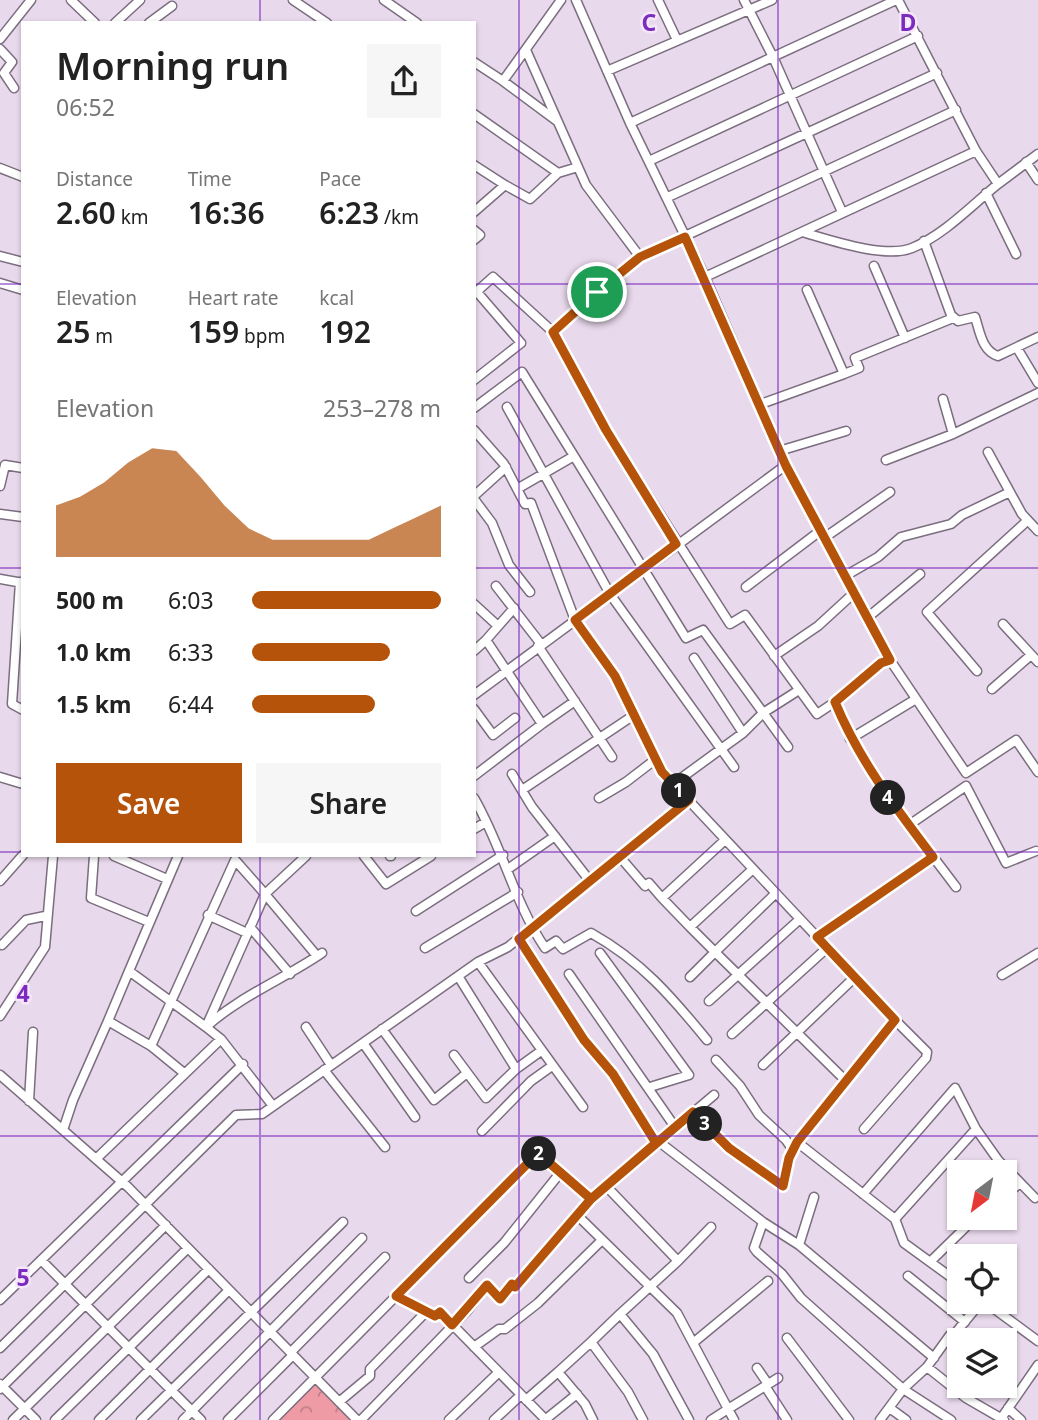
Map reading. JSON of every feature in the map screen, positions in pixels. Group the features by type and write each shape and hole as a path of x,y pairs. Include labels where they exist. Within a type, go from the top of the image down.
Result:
{"street":[{"path":"0,39 31,0"},
{"path":"120,21 140,0"},
{"path":"293,0 324,21"},
{"path":"384,0 414,21"},
{"path":"503,81 561,0"},
{"path":"576,0 630,123 705,277 786,466 890,660 966,773 1016,740 1038,772"},
{"path":"658,0 677,40"},
{"path":"744,0 773,57 842,212"},
{"path":"607,71 772,0"},
{"path":"630,123 897,0 976,151 998,184"},
{"path":"73,1 93,21"},
{"path":"152,21 172,6"},
{"path":"649,161 918,36"},
{"path":"0,49 12,62 4,73 14,88"},
{"path":"526,50 586,185 640,257"},
{"path":"476,63 558,121"},
{"path":"668,197 937,73"},
{"path":"553,332 640,257 956,110"},
{"path":"476,115 558,173"},
{"path":"705,277 976,151"},
{"path":"801,232 890,252 911,249 1038,154"},
{"path":"1026,162 1038,180"},
{"path":"476,165 530,200 558,173 578,167"},
{"path":"0,168 21,176"},
{"path":"476,210 505,185"},
{"path":"986,193 1016,254"},
{"path":"924,241 953,318 958,321 975,317 985,348 991,354 998,356 1038,337"},
{"path":"0,256 21,261"},
{"path":"874,266 905,338"},
{"path":"476,378 521,343 476,293 493,277 553,332 606,430 676,544 730,624 745,615 817,714 881,663 890,660"},
{"path":"0,283 21,288"},
{"path":"807,290 844,374"},
{"path":"758,405 859,369 855,358 953,318"},
{"path":"1017,348 1038,383"},
{"path":"476,406 522,372 642,571 686,638 703,630 788,747"},
{"path":"886,460 953,434 1038,393"},
{"path":"943,398 953,434"},
{"path":"507,407 610,594 734,767"},
{"path":"476,431 506,467 525,505 531,502 575,620 615,676 656,759 673,784 927,1052 926,1058 864,1129"},
{"path":"779,451 846,431"},
{"path":"988,452 1027,521 1038,531"},
{"path":"517,489 574,456"},
{"path":"0,486 5,466 21,468"},
{"path":"476,693 676,544 786,466"},
{"path":"476,494 506,467"},
{"path":"746,587 822,534 890,492"},
{"path":"845,576 878,557 901,537 951,524 962,514 1010,492"},
{"path":"476,497 492,523 511,569 530,592"},
{"path":"0,514 21,515"},
{"path":"977,671 927,612 1027,521"},
{"path":"867,618 919,574"},
{"path":"0,579 21,582 12,704 21,708"},
{"path":"496,586 540,645 612,757"},
{"path":"774,656 818,626 854,593"},
{"path":"476,606 498,626"},
{"path":"476,649 514,608"},
{"path":"1003,624 1038,663"},
{"path":"486,640 542,724"},
{"path":"992,689 1031,655"},
{"path":"694,658 743,733"},
{"path":"673,784 743,733 764,713 799,690"},
{"path":"850,739 916,699"},
{"path":"476,774 575,701"},
{"path":"835,702 850,739 880,787 956,887"},
{"path":"476,712 493,735 515,718"},
{"path":"522,790 634,715"},
{"path":"599,798 656,759"},
{"path":"512,774 590,881"},
{"path":"0,777 21,783"},
{"path":"909,825 966,786 1006,863 1037,852"},
{"path":"0,1348 236,1115 262,1114 478,962 519,939 689,800"},
{"path":"476,804 503,855 532,928 545,948 556,941 563,949 591,933 646,970 707,1040"},
{"path":"476,828 486,822"},
{"path":"508,869 555,836"},
{"path":"662,898 725,839"},
{"path":"416,911 503,855"},
{"path":"0,881 21,857"},
{"path":"0,1016 45,947 45,916 53,857"},
{"path":"94,857 91,898 149,922"},
{"path":"116,857 167,879"},
{"path":"64,1130 73,1100 178,857"},
{"path":"150,1046 235,857 320,955 228,1007 206,1027"},
{"path":"206,1027 265,894 305,857"},
{"path":"365,857 386,884 429,857"},
{"path":"620,857 645,886 649,883 846,1081"},
{"path":"817,937 933,857"},
{"path":"690,927 753,869"},
{"path":"425,948 518,892"},
{"path":"690,976 776,893"},
{"path":"208,915 249,930 290,974"},
{"path":"1,945 26,920 45,916"},
{"path":"709,1001 800,919"},
{"path":"519,939 584,1040 613,1074 657,1142 763,1222 799,1245 934,1357"},
{"path":"732,1034 827,948"},
{"path":"600,953 689,1074 650,1087"},
{"path":"1002,975 1038,953"},
{"path":"478,962 583,1107"},
{"path":"129,971 221,1039 273,1106"},
{"path":"569,974 605,1029 650,1087 675,1127"},
{"path":"458,976 516,1069"},
{"path":"763,1065 855,977"},
{"path":"693,1112 729,1148 781,1186 785,1184 795,1146 895,1020"},
{"path":"108,1021 150,1046 184,1073"},
{"path":"306,1027 328,1068 385,1147"},
{"path":"382,1029 434,1100 467,1073"},
{"path":"29,1101 33,1032"},
{"path":"96,1159 221,1039"},
{"path":"363,1043 415,1117"},
{"path":"454,1055 486,1098 516,1069 541,1051"},
{"path":"716,1060 740,1086 759,1115 786,1140 895,1219 904,1242 947,1274"},
{"path":"0,1300 243,1064"},
{"path":"482,1131 531,1081 552,1066"},
{"path":"0,1074 144,1203 359,1420 452,1325 487,1285 500,1299 512,1284 515,1287 591,1199 714,1095"},
{"path":"863,1194 956,1088 976,1129 1019,1184 1035,1198"},
{"path":"895,1219 976,1129"},
{"path":"273,1420 538,1153 591,1199"},
{"path":"469,1278 505,1243 560,1172"},
{"path":"606,1186 678,1261"},
{"path":"799,1245 814,1197"},
{"path":"577,1215 677,1313 734,1420"},
{"path":"141,1420 343,1222"},
{"path":"763,1222 754,1248 757,1252 782,1274 801,1298 903,1389 951,1420"},
{"path":"36,1420 1,1386 166,1226"},
{"path":"494,1420 558,1372 651,1288 711,1227"},
{"path":"930,1262 963,1230"},
{"path":"183,1420 362,1238"},
{"path":"474,1347 499,1329 505,1329 538,1303 602,1240"},
{"path":"13,1420 188,1248"},
{"path":"228,1420 385,1257"},
{"path":"41,1259 201,1420"},
{"path":"55,1420 209,1269"},
{"path":"908,1276 965,1322"},
{"path":"693,1343 768,1281"},
{"path":"99,1420 229,1290"},
{"path":"396,1296 435,1316 440,1312 544,1419 577,1394"},
{"path":"339,1402 370,1376 370,1369 426,1312"},
{"path":"620,1314 653,1354 689,1420"},
{"path":"880,1420 891,1409 903,1389 927,1367 950,1335 953,1336 972,1314"},
{"path":"1000,1314 1038,1341"},
{"path":"787,1338 849,1420"},
{"path":"591,1342 628,1392 643,1420"},
{"path":"927,1367 967,1398 1002,1419 1038,1365"},
{"path":"757,1368 787,1420"},
{"path":"449,1420 499,1372"},
{"path":"558,1372 577,1394 593,1420"},
{"path":"711,1420 778,1378"},
{"path":"1008,1408 1021,1420"},
{"path":"891,1409 906,1420"}],"green space":[{"path":"315,1377 357,1420 273,1420"}],"route":[{"path":"597,292 553,332 606,430 676,544 575,620 615,676 662,772 689,800 519,939 584,1040 613,1074 656,1143 591,1199 538,1153 396,1296 435,1316 440,1312 452,1325 487,1285 500,1299 512,1284 515,1287 591,1199 693,1112 729,1148 783,1186 789,1158 797,1142 895,1020 817,937 933,857 880,787 850,739 835,702 881,663 890,660 786,466 705,277 685,237 640,257 597,292"}]}
